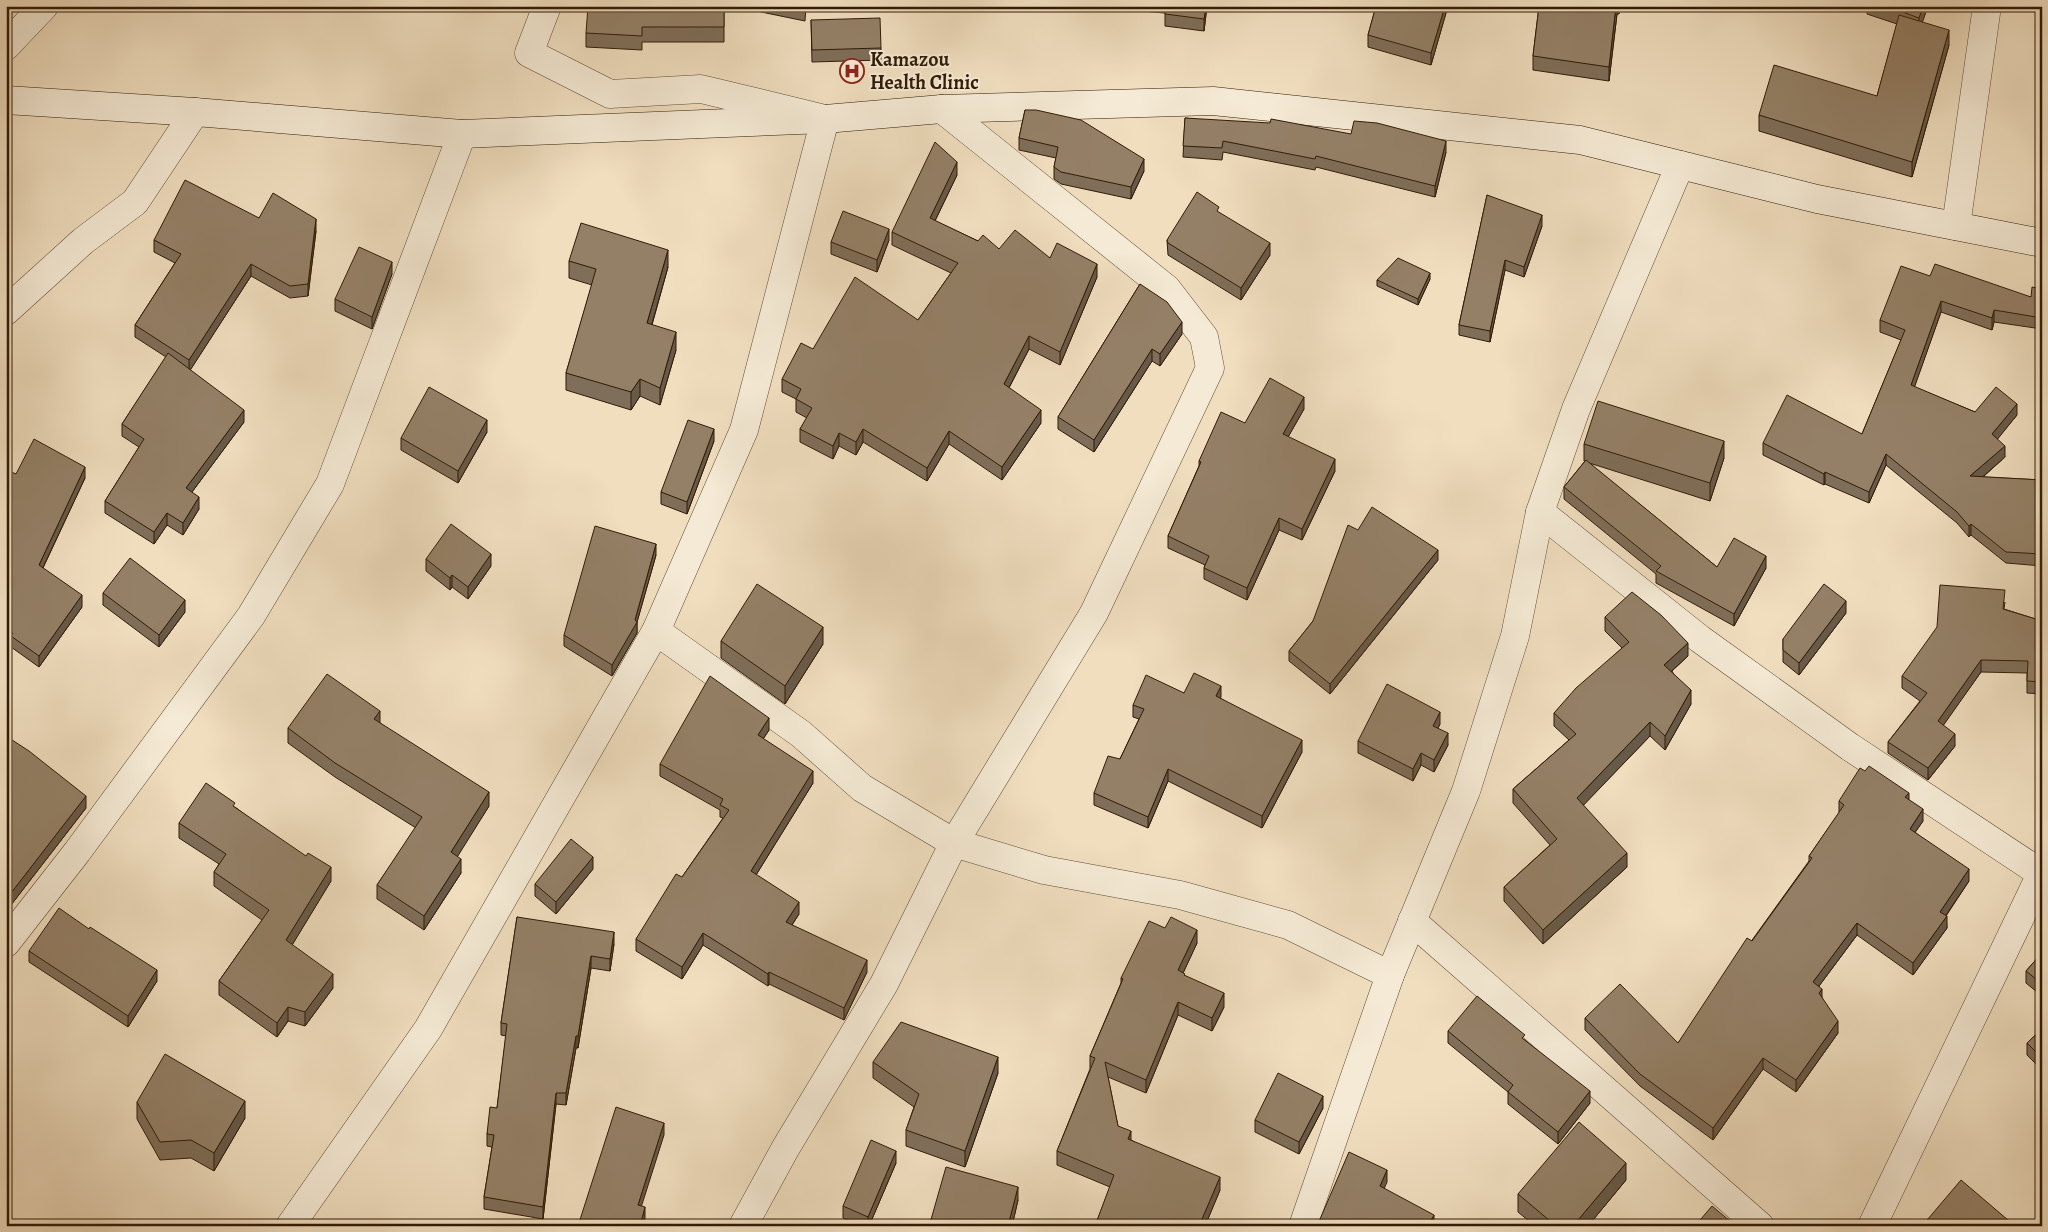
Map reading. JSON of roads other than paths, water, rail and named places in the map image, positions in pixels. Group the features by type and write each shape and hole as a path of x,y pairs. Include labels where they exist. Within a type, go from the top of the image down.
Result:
{"street":[{"path":"6,46 44,6"},
{"path":"546,6 529,53 610,94 701,89 825,119"},
{"path":"1956,226 1987,6"},
{"path":"6,100 195,112 462,134 825,119 942,109 1213,101 1580,140 1817,199 2042,243"},
{"path":"742,1226 785,1149 884,984 954,843 1094,613 1210,368 1204,337 1167,289 942,109"},
{"path":"6,310 83,241 135,202 195,112"},
{"path":"290,1226 428,1029 656,631 744,430 825,119"},
{"path":"6,943 77,852 251,616 330,484 462,134"},
{"path":"1304,1226 1390,975 1466,791 1515,636 1540,512 1576,409 1680,165"},
{"path":"1540,512 1716,651 1850,747 2042,873 1872,1226"},
{"path":"656,631 801,734 862,788 954,843 1044,870 1180,896 1288,925 1390,975"},
{"path":"1412,921 1760,1226"}],"place":[{"name":"Kamazou Health Clinic","path":"852,71"}]}
